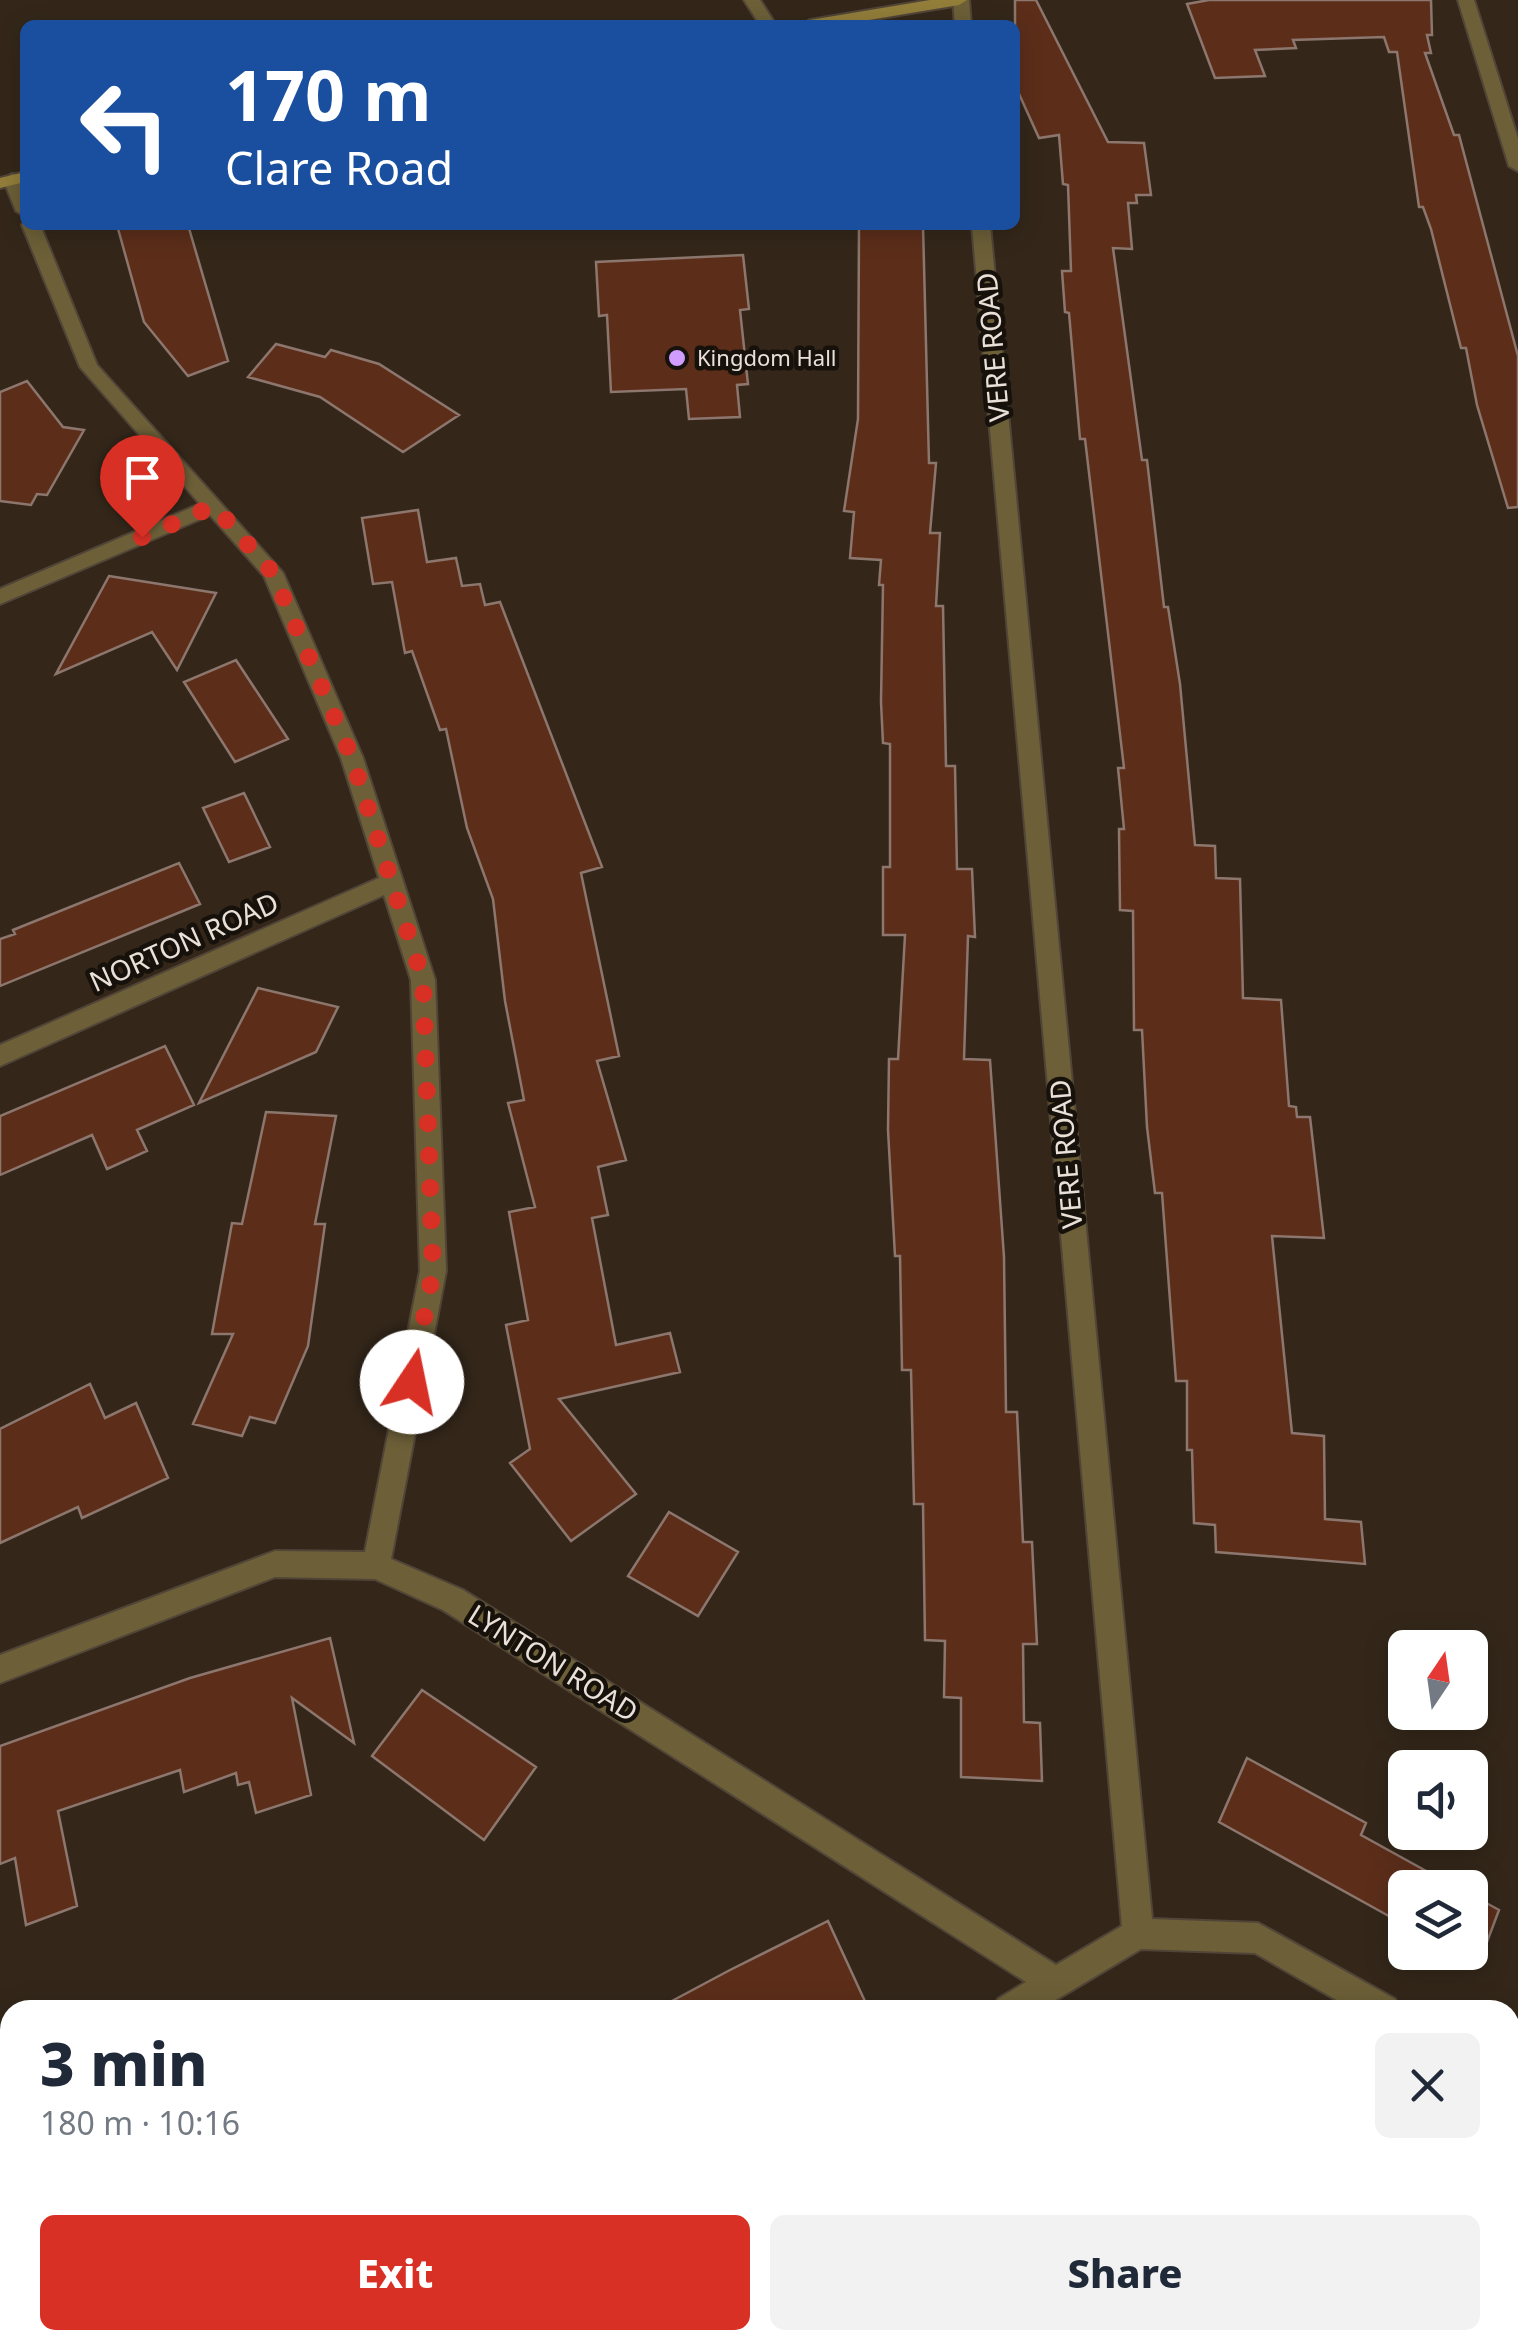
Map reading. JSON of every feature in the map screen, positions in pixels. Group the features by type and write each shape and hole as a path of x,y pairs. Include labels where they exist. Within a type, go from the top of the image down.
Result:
{"street":[{"path":"840,20 960,0"},
{"path":"1466,0 1518,166"},
{"path":"33,230 89,367 273,573 352,758 423,980 433,1271 376,1566"},
{"name":"VERE ROAD","path":"982,230 1138,1934"},
{"path":"0,597 214,506"},
{"name":"NORTON ROAD","path":"0,1056 392,882"},
{"name":"LYNTON ROAD","path":"0,1668 275,1564 376,1566 453,1600 1057,1984"},
{"path":"1027,2000 1138,1934 1258,1938 1366,2000"}],"building":[{"path":"1015,0 1036,0 1108,142 1144,143 1151,195 1136,195 1137,203 1128,203 1132,249 1113,248 1142,460 1147,460 1164,607 1168,607 1180,684 1195,845 1215,846 1216,878 1240,879 1243,998 1281,1000 1289,1106 1296,1107 1297,1117 1310,1117 1324,1238 1272,1236 1292,1433 1324,1436 1325,1519 1361,1522 1365,1564 1216,1552 1215,1525 1194,1523 1192,1450 1187,1450 1187,1381 1176,1381 1162,1193 1155,1193 1142,1030 1134,1030 1133,911 1120,910 1119,829 1124,829 1118,768 1124,768 1085,439 1080,439 1069,313 1065,312 1062,271 1071,271 1068,185 1063,184 1059,135 1039,138 1020,96 1020,20 1015,20"},
{"path":"1209,0 1431,0 1432,35 1427,35 1431,53 1425,53 1454,135 1459,135 1518,356 1518,507 1508,508 1431,229 1423,207 1419,207 1397,52 1389,52 1384,37 1293,40 1296,48 1255,50 1265,76 1215,78 1187,4"},
{"path":"118,230 189,230 228,361 188,376 144,322"},
{"path":"859,230 923,230 929,463 936,463 930,533 940,533 936,606 943,606 946,766 955,766 957,869 972,869 975,937 968,936 964,1059 990,1060 1004,1257 1006,1412 1017,1412 1023,1542 1032,1542 1037,1644 1023,1644 1024,1722 1040,1723 1042,1781 961,1777 961,1698 944,1697 945,1641 925,1640 923,1504 914,1504 911,1370 902,1370 900,1256 895,1256 888,1130 889,1059 898,1059 905,935 883,935 883,867 890,867 890,744 883,743 881,702 883,585 879,585 881,560 850,558 854,512 844,511 858,419"},
{"name":"Kingdom Hall","path":"743,255 749,309 740,310 748,384 737,385 740,417 689,419 686,389 611,392 607,315 599,316 596,262"},
{"path":"276,344 325,357 331,350 379,364 459,415 403,452 320,397 248,377"},
{"path":"27,381 63,427 84,430 47,495 37,494 31,505 0,501 0,392"},
{"path":"418,510 427,562 456,558 462,586 480,584 485,605 500,602 602,867 581,873 619,1056 597,1061 626,1160 598,1167 608,1215 592,1218 616,1345 670,1333 680,1372 559,1399 636,1494 571,1541 510,1463 530,1449 506,1325 528,1320 509,1212 535,1207 508,1103 524,1100 505,1001 493,899 467,828 446,729 440,730 412,651 405,653 392,582 373,584 362,518"},
{"path":"109,576 216,593 177,670 152,632 56,674"},
{"path":"236,660 288,739 235,762 184,682"},
{"path":"244,793 270,847 229,862 203,808"},
{"path":"179,863 200,904 0,986 0,939 15,934 13,930"},
{"path":"258,988 338,1007 316,1052 199,1103"},
{"path":"165,1046 194,1105 137,1130 147,1151 107,1169 92,1135 0,1175 0,1116"},
{"path":"266,1112 336,1116 315,1224 325,1224 308,1346 275,1423 250,1417 242,1436 193,1424 233,1334 212,1334 232,1223 242,1224"},
{"path":"90,1384 105,1418 136,1403 168,1478 82,1518 78,1507 0,1543 0,1429"},
{"path":"669,1512 738,1552 698,1616 628,1576"},
{"path":"330,1638 354,1743 292,1698 311,1795 256,1813 249,1782 238,1785 236,1773 184,1792 180,1770 58,1811 77,1906 26,1925 15,1858 0,1864 0,1746 190,1678"},
{"path":"422,1690 536,1767 484,1840 372,1756"},
{"path":"1247,1758 1366,1823 1361,1835 1424,1870 1388,1870 1388,1916 1219,1822"},
{"path":"1488,1904 1499,1910 1488,1939"},
{"path":"828,1921 864,2000 674,2000"}],"place":[{"name":"Kingdom Hall","path":"677,358"}],"route":[{"path":"142,537 214,506 273,573 352,758 413,948 423,980 433,1271 412,1382"}]}
